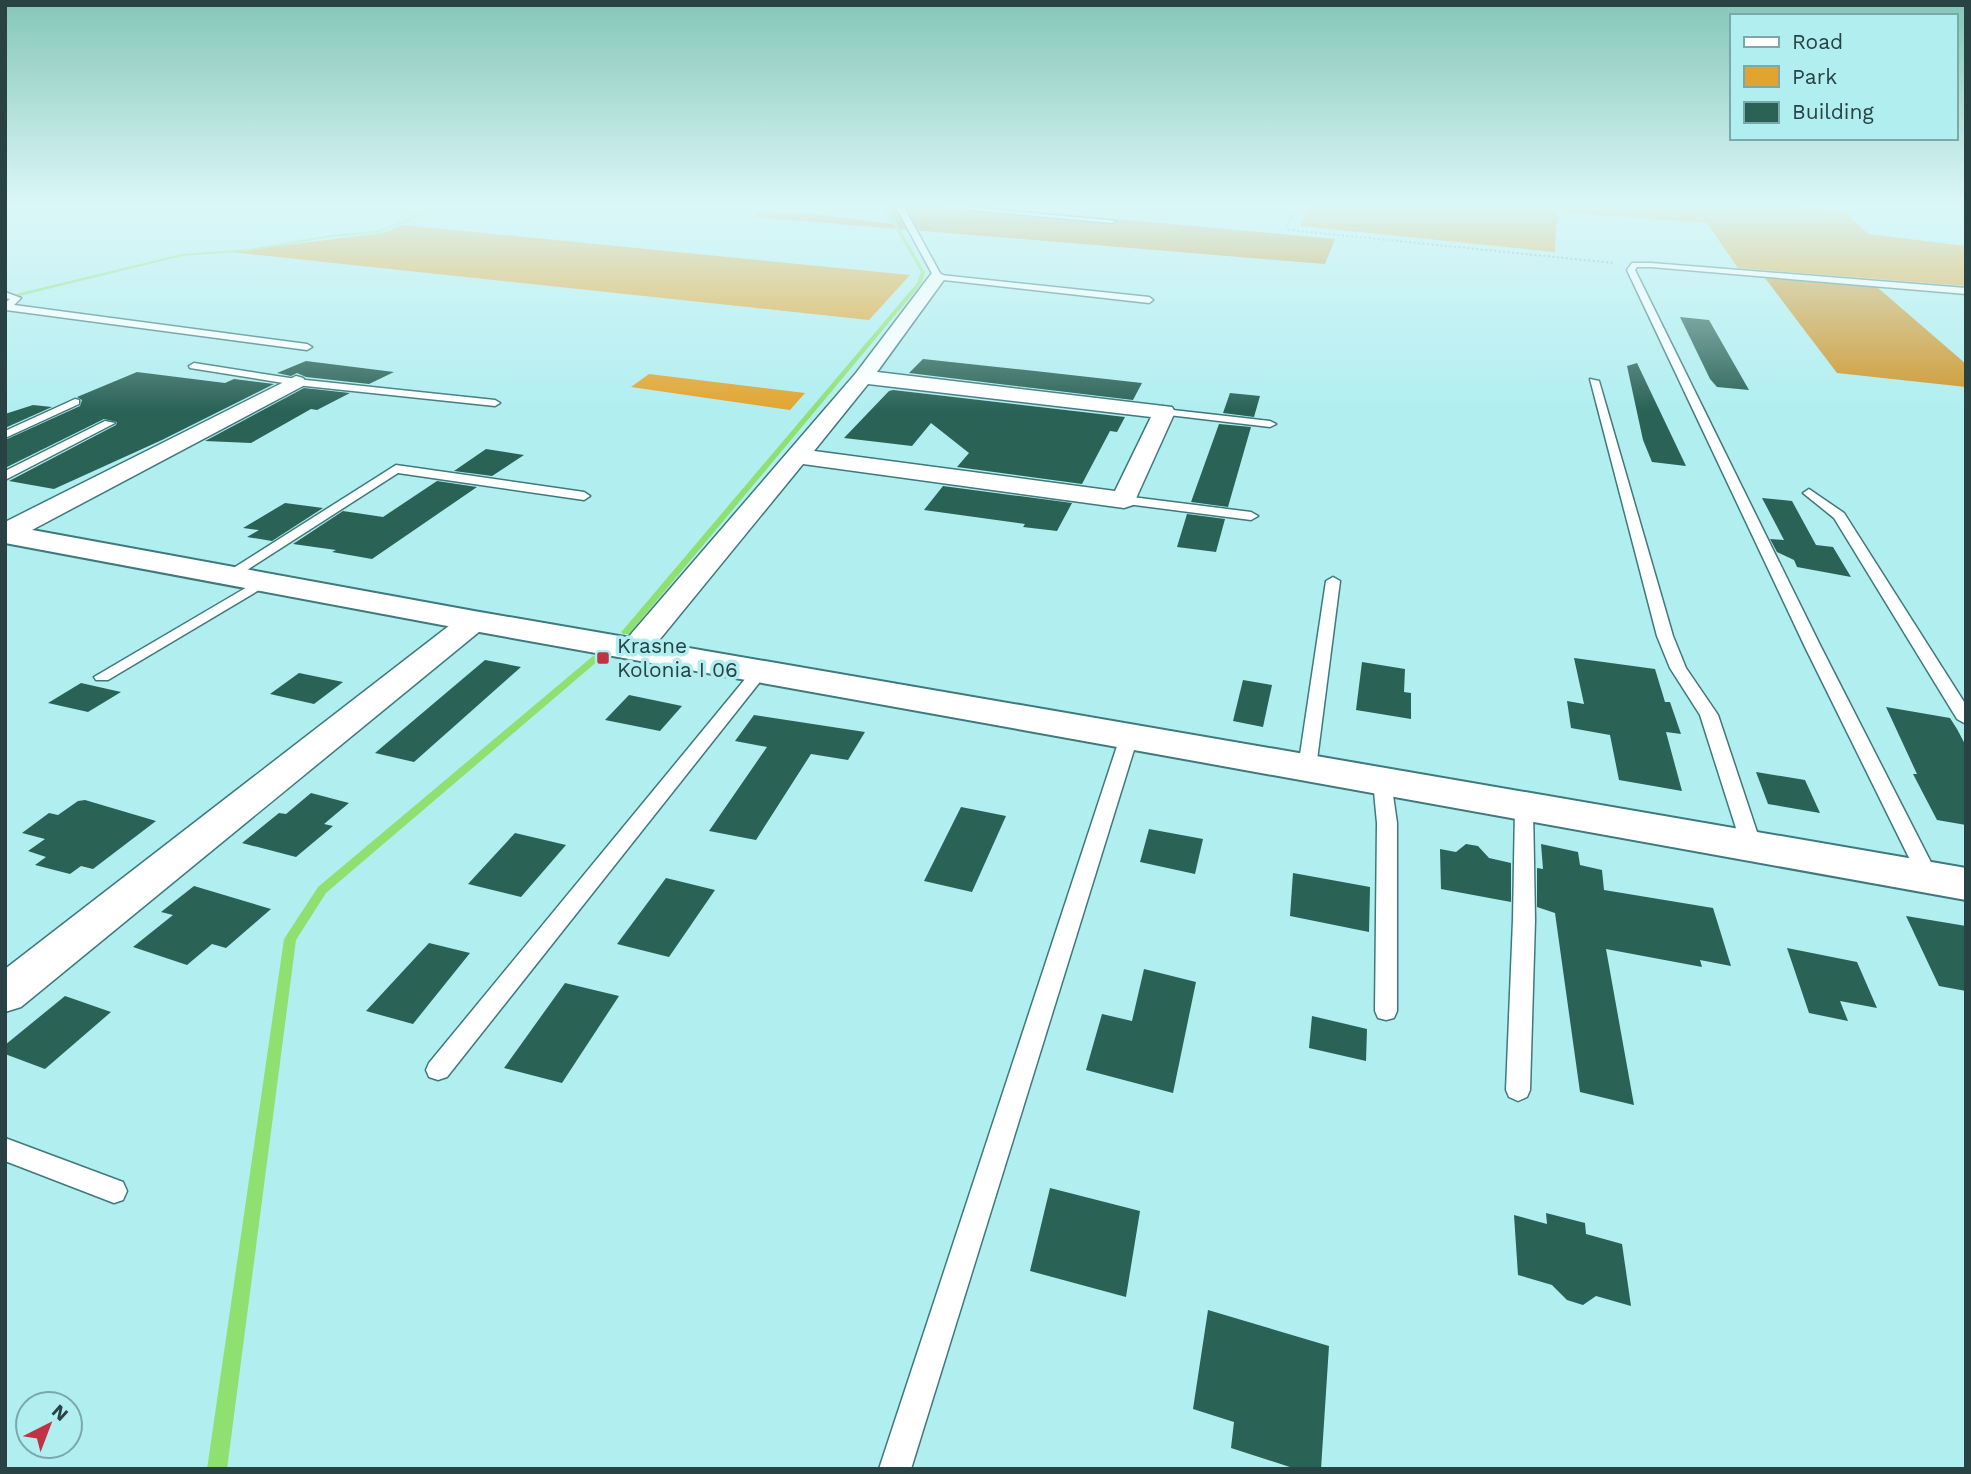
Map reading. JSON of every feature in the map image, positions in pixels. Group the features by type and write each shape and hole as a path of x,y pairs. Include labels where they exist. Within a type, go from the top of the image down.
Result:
{"street":[{"path":"636,648 863,377 938,277"},
{"path":"797,456 1124,500 1164,412 863,377"},
{"path":"5,533 296,382"},
{"path":"5,533 474,621 1966,884"},
{"path":"5,994 474,621"}],"lane":[{"path":"936,274 938,277 1149,300"},
{"path":"1633,274 1813,647 1929,878"},
{"path":"1747,274 1966,291"},
{"path":"5,295 17,298 6,307 307,347"},
{"path":"194,366 296,382 495,403"},
{"path":"1594,381 1665,636 1678,668 1709,715 1752,846"},
{"path":"5,435 75,402"},
{"path":"1164,412 1270,424"},
{"path":"5,475 109,423"},
{"path":"5,442 30,431"},
{"path":"102,677 248,577 396,469 584,496"},
{"path":"1809,493 1839,516 1966,719"},
{"path":"1124,500 1251,516"},
{"path":"1307,768 1333,581"},
{"path":"438,1070 761,670"},
{"path":"895,1469 1129,737"},
{"path":"1382,781 1387,823 1386,1011"},
{"path":"1518,1090 1524,920 1524,807"},
{"path":"5,1149 114,1191"}],"green space":[{"path":"435,274 910,275 869,320"},
{"path":"1811,274 1966,274 1966,286"},
{"path":"649,374 805,393 790,410 631,387"}],"shaded area":[{"path":"1765,278 1877,287 1966,364 1966,387 1837,373"}],"building":[{"path":"1680,317 1709,320 1749,390 1717,387 1710,379"},
{"path":"923,359 1142,383 1133,400 909,373"},
{"path":"306,361 394,372 369,384 306,377 297,373 291,376 277,373"},
{"path":"1637,363 1686,466 1652,462 1643,440 1627,366"},
{"path":"137,372 225,383 234,379 274,384 162,440 54,489 9,481 116,425 117,422 104,419 5,468 5,440 80,406 82,400 77,397"},
{"path":"304,388 350,393 317,410 311,409 251,443 205,441"},
{"path":"893,390 1125,417 1117,432 1110,431 1082,484 957,467 969,453 931,423 912,446 844,438"},
{"path":"1230,393 1260,396 1254,417 1223,413"},
{"path":"33,405 52,407 5,428 5,414"},
{"path":"1219,424 1251,427 1228,507 1191,502"},
{"path":"486,449 524,455 492,476 454,471"},
{"path":"437,481 477,487 372,559 332,552 336,550 293,544 343,511 383,517"},
{"path":"943,486 1072,503 1057,531 924,510"},
{"path":"1762,498 1792,501 1816,545 1833,547 1851,577 1797,567 1794,560 1777,552 1770,539 1784,540"},
{"path":"285,503 323,508 272,541 247,537 259,530 243,528"},
{"path":"1187,514 1225,519 1216,552 1177,547"},
{"path":"1574,658 1655,669 1665,702 1670,702 1681,734 1666,732 1682,791 1619,780 1610,735 1571,728 1567,701 1584,704"},
{"path":"485,660 521,667 414,762 375,753"},
{"path":"1362,662 1405,669 1404,692 1411,693 1411,719 1356,710"},
{"path":"299,673 343,682 314,704 270,694"},
{"path":"1243,680 1272,685 1263,727 1233,721"},
{"path":"81,683 121,692 88,712 48,703"},
{"path":"629,695 682,706 660,731 605,720"},
{"path":"1886,707 1950,718 1966,746 1966,825 1937,820 1913,774 1917,774"},
{"path":"754,715 865,732 848,760 811,754 756,840 709,831 767,747 735,741"},
{"path":"1756,772 1805,780 1820,813 1768,804"},
{"path":"311,793 349,803 324,824 333,826 296,857 242,843 279,813 286,814"},
{"path":"85,800 156,821 93,869 81,866 70,874 35,865 46,857 28,851 45,839 22,833 49,813 58,815 78,801"},
{"path":"961,807 1006,816 972,892 924,881"},
{"path":"1149,829 1203,839 1195,874 1140,862"},
{"path":"515,833 566,845 521,897 468,884"},
{"path":"1466,844 1478,846 1489,858 1511,863 1511,902 1441,889 1440,849 1456,852"},
{"path":"1541,844 1578,852 1580,865 1602,870 1604,890 1713,908 1731,966 1700,960 1702,967 1606,949 1634,1105 1580,1092 1555,913 1537,907 1537,868 1543,869"},
{"path":"1293,873 1370,887 1369,932 1290,916"},
{"path":"666,878 715,890 669,957 617,944"},
{"path":"194,886 271,909 226,948 212,944 187,965 133,947 173,915 161,912"},
{"path":"1906,916 1966,926 1966,991 1939,986"},
{"path":"429,943 470,953 413,1024 366,1011"},
{"path":"1787,948 1857,962 1877,1008 1840,1001 1848,1021 1809,1013"},
{"path":"1144,969 1196,982 1173,1093 1086,1070 1102,1014 1132,1021"},
{"path":"565,983 619,996 562,1083 504,1068"},
{"path":"65,996 111,1012 45,1069 5,1054 5,1045"},
{"path":"1312,1016 1367,1029 1366,1061 1309,1048"},
{"path":"1050,1188 1140,1211 1126,1297 1030,1271"},
{"path":"1546,1213 1585,1223 1586,1234 1622,1244 1631,1306 1596,1296 1583,1305 1567,1300 1552,1285 1518,1275 1514,1215 1547,1224"},
{"path":"1208,1310 1329,1346 1321,1469 1296,1469 1231,1448 1234,1422 1193,1409"}],"waterway":[{"path":"19,294 103,274"},
{"path":"626,632 919,283 922,274"},
{"path":"217,1469 290,939 322,890 596,658"}],"place":[{"name":"Krasne Kolonia I 06","path":"603,658"}]}
